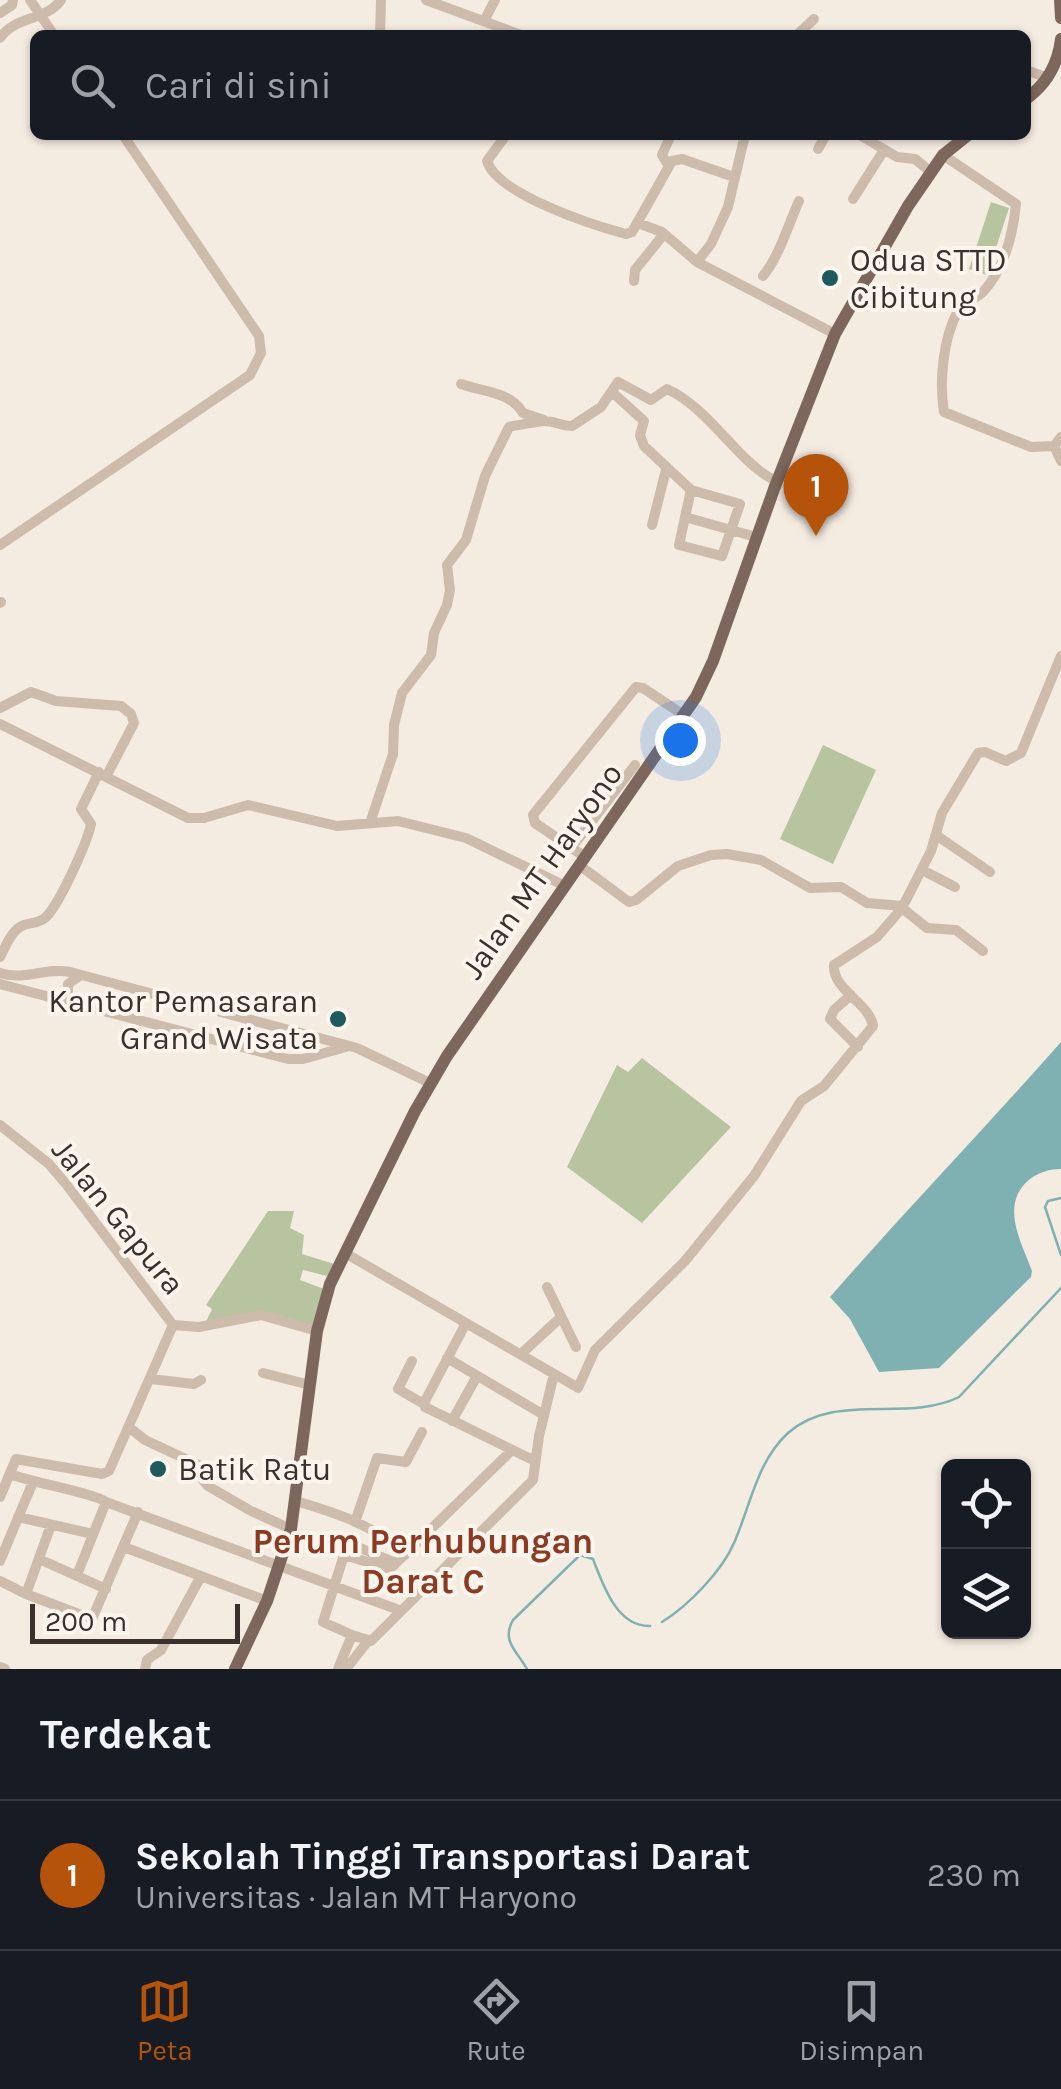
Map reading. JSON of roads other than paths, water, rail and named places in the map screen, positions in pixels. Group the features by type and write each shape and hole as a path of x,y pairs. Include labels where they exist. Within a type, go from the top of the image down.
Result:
{"main road":[{"path":"1060,0 1061,18"},
{"path":"1031,94 1048,78 1061,39"},
{"name":"Jalan MT Haryono","path":"235,1669 267,1601 291,1528 318,1331 330,1284 344,1253 430,1084 563,886 685,716 713,661 756,537 836,334 885,245 943,154 958,140"}],"street":[{"path":"0,13 12,6 13,0"},
{"path":"30,0 51,30"},
{"path":"0,38 12,24 54,9 61,0"},
{"path":"380,30 381,0"},
{"path":"427,0 484,20 498,30"},
{"path":"484,20 495,0"},
{"path":"802,30 814,19"},
{"path":"1031,72 1048,78"},
{"path":"0,546 250,375 259,362 259,336 125,140"},
{"path":"502,140 486,161 508,187 626,234 638,223 668,165 682,159 734,177"},
{"path":"668,165 662,155 669,140"},
{"path":"697,262 711,244 728,207 744,140"},
{"path":"818,149 823,140"},
{"path":"869,140 900,158 915,159 931,172"},
{"path":"853,199 884,150"},
{"path":"943,154 1016,204 1003,259 986,288 957,314 944,365 944,412 1031,447 1057,441 1061,462"},
{"path":"764,276 776,260 778,245 799,201"},
{"path":"638,223 664,234 697,262 836,334"},
{"path":"634,281 635,270 664,234"},
{"path":"462,384 498,392 522,412 572,426 601,407 618,382 648,399 655,399 664,390 672,391 702,412 763,473 778,481"},
{"path":"612,392 644,420 640,440 666,470 691,490 739,503 722,556 680,546 691,490"},
{"path":"370,824 393,754 394,724 402,694 431,656 434,633 449,596 447,564 466,540 485,476 508,428 515,424 531,427 546,421"},
{"path":"652,525 666,470"},
{"path":"685,517 756,537"},
{"path":"344,1253 576,1387 595,1350 685,1261 754,1176 801,1101 824,1086 858,1047 874,1022 835,977 835,964 877,937 903,907 924,874 942,813 978,753 985,752 1006,762 1020,753 1061,656"},
{"path":"685,716 643,688 630,692 532,820 572,847 582,861 629,902 678,866 728,854 761,860 810,888 842,887 867,903 903,907 927,928 956,930 983,951"},
{"path":"0,708 31,692 56,701 120,706 132,714 134,723 81,810 91,824 84,851 52,910 40,922 15,930 0,959 6,975 60,970 81,975 357,1048 430,1084"},
{"path":"0,724 188,818 204,818 248,805 336,826 398,821 466,838 563,886"},
{"path":"572,847 635,765"},
{"path":"936,835 990,872"},
{"path":"924,874 956,887"},
{"path":"41,973 51,984 41,996"},
{"path":"72,1003 68,984 81,975"},
{"path":"0,984 288,1058 303,1059 338,1047 357,1048"},
{"path":"852,995 830,1018 858,1047"},
{"name":"Jalan Gapura","path":"0,1125 49,1164 174,1325 200,1327 261,1315 318,1331"},
{"path":"546,1287 576,1346"},
{"path":"520,1354 560,1318"},
{"path":"424,1404 466,1323"},
{"path":"0,1456 106,1472 130,1428 174,1325"},
{"path":"447,1358 544,1416"},
{"path":"412,1362 398,1389 452,1421 535,1461"},
{"path":"263,1373 310,1385"},
{"path":"342,1669 528,1486 554,1374"},
{"path":"452,1421 477,1376"},
{"path":"151,1379 194,1384 201,1380"},
{"path":"130,1428 146,1440 206,1468"},
{"path":"355,1522 377,1458 406,1462 422,1432"},
{"path":"368,1640 323,1622 345,1556 390,1569 511,1451"},
{"path":"212,1455 203,1480 208,1486 291,1528"},
{"path":"0,1498 16,1459"},
{"path":"10,1474 96,1495 399,1610"},
{"path":"0,1560 32,1482"},
{"path":"296,1501 388,1538 400,1559"},
{"path":"77,1574 106,1502"},
{"path":"0,1580 92,1619 138,1512"},
{"path":"18,1517 94,1534"},
{"path":"26,1594 51,1525"},
{"path":"124,1547 267,1601"},
{"path":"39,1559 106,1589"},
{"path":"144,1669 148,1660 161,1650 201,1576"},
{"path":"342,1669 352,1635"}],"water":[{"path":"1061,1042 1061,1169 1045,1171 1030,1179 1021,1189 1014,1211 1031,1277 939,1368 879,1372 850,1319 830,1297"}],"waterway":[{"path":"1061,1198 1048,1201 1045,1207 1061,1255"},
{"path":"662,1622 693,1597 721,1565 769,1457 788,1433 827,1413 917,1408 959,1397 1061,1288"},
{"path":"527,1669 510,1640 513,1620 580,1555 593,1559 620,1612 629,1620 650,1626"}],"place":[{"name":"Odua STTD Cibitung","path":"830,278"},
{"name":"Sekolah Tinggi Transportasi Darat","path":"816,536"},
{"name":"Kantor Pemasaran Grand Wisata","path":"338,1019"},
{"name":"Batik Ratu","path":"158,1469"}],"district":[{"name":"Perum Perhubungan Darat C","path":"423,1561"}]}
